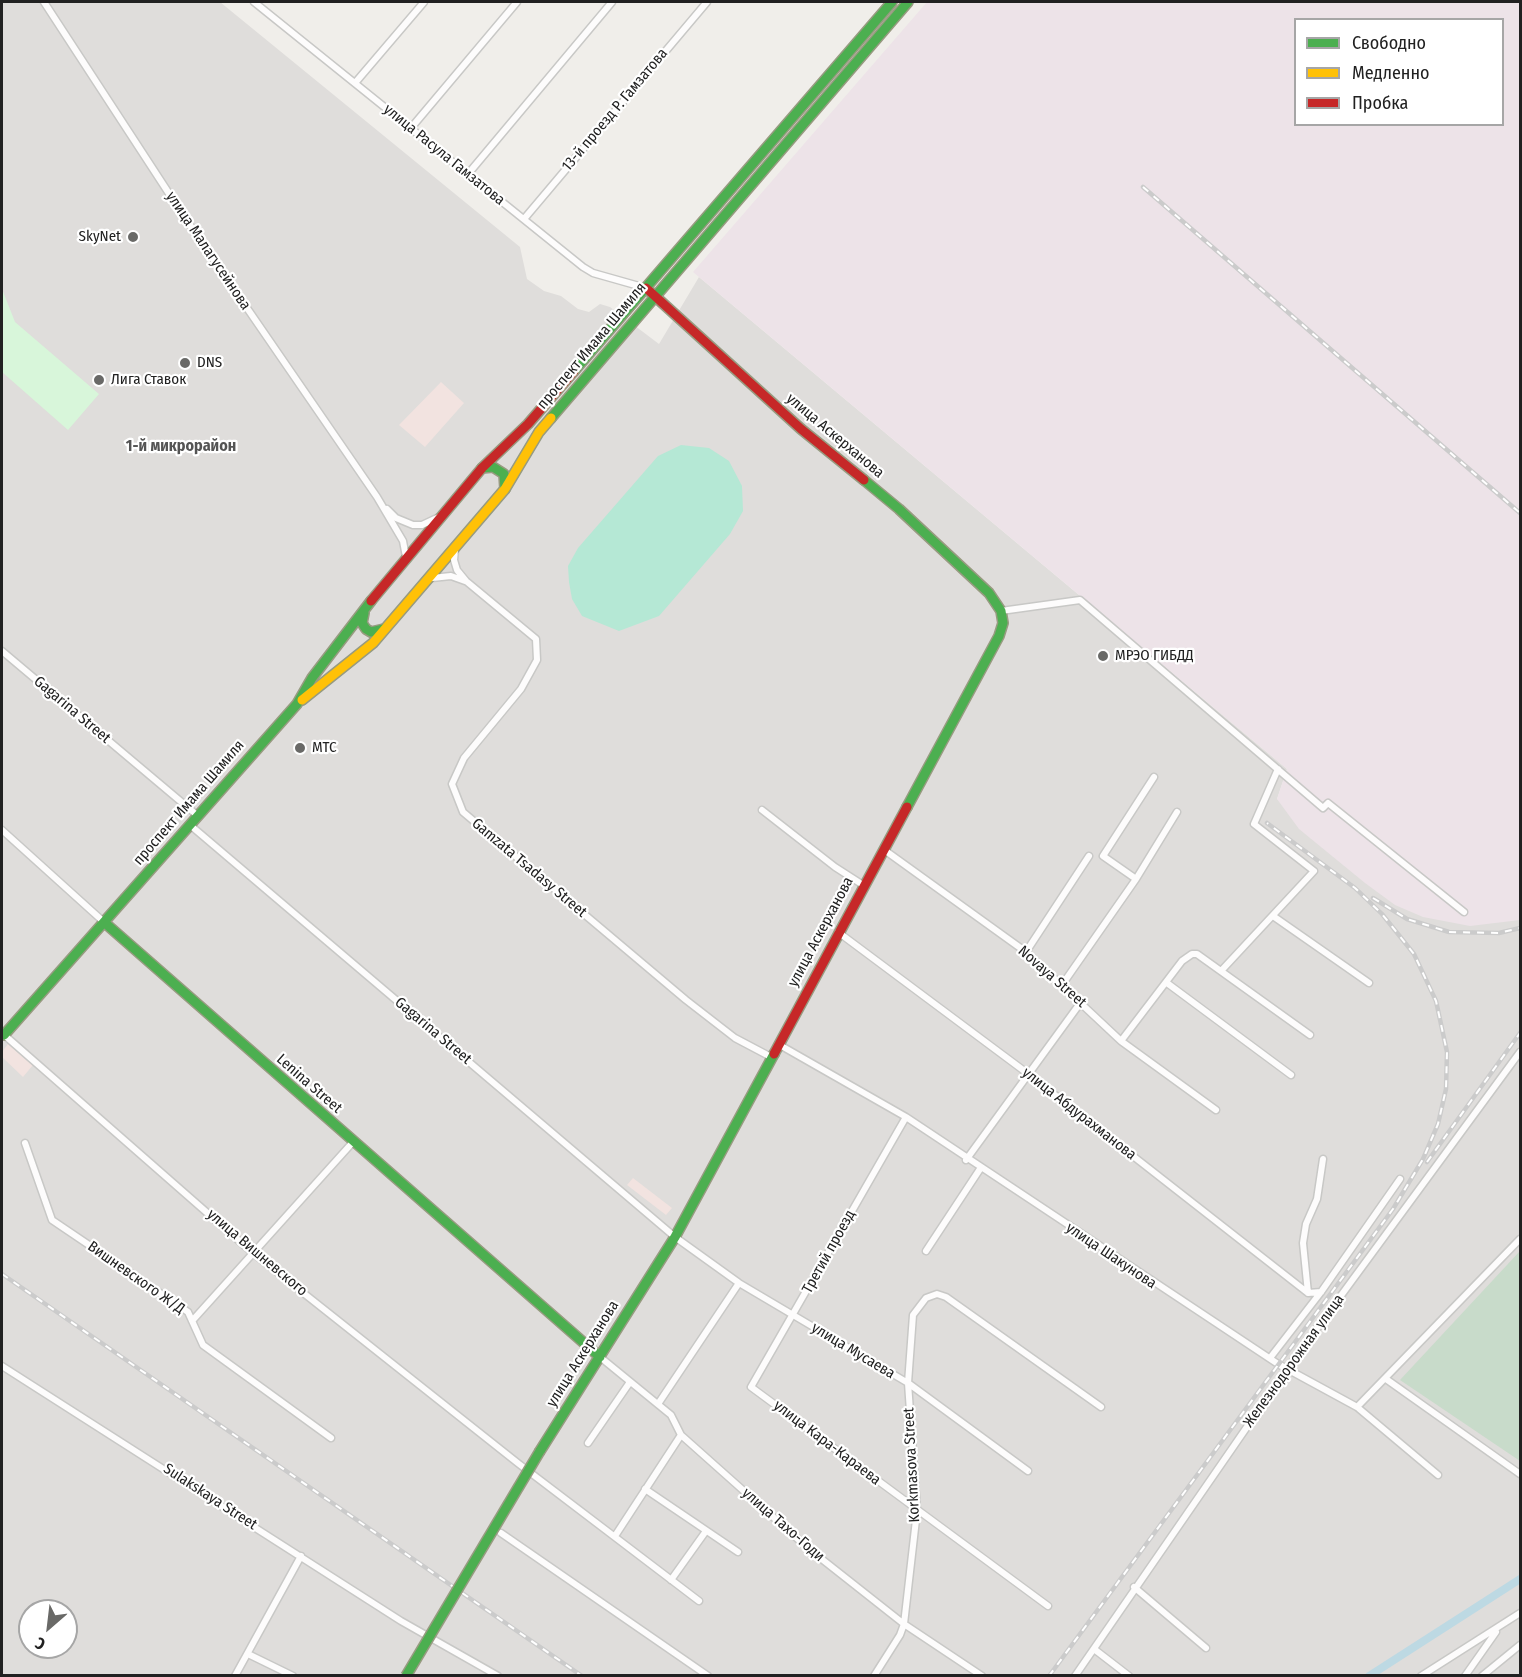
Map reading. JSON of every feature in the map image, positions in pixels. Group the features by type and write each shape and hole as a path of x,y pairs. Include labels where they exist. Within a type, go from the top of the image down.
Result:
{"street":[{"name":"улица Малагусейнова","path":"44,2 183,215 377,497"},
{"name":"улица Расула Гамзатова","path":"254,2 593,273 645,288"},
{"path":"355,83 424,2"},
{"path":"411,128 517,2"},
{"path":"468,174 612,2"},
{"name":"13-й проезд Р. Гамзатова","path":"524,219 707,2"},
{"name":"проспект Имама Шамиля","path":"2,1035 105,923 297,704 365,608 406,557 482,468 528,424 892,2"},
{"name":"проспект Имама Шамиля","path":"297,704 373,643 430,578 505,489 539,432 653,296 908,2"},
{"name":"улица Аскерханова","path":"406,1676 540,1451 675,1237 1004,623 1001,611 989,593 899,509 801,429 645,288"},
{"path":"482,468 493,467 504,474 505,489"},
{"path":"377,497 404,523 422,525 442,516"},
{"path":"377,497 404,541 406,557"},
{"path":"455,549 454,560 457,570 466,581"},
{"path":"430,578 451,576 466,581"},
{"name":"Gamzata Tsadasy Street","path":"466,581 536,639 537,660 521,689 464,758 452,784 463,812 686,1000 735,1038 771,1057"},
{"path":"1001,611 1080,600 1323,808 1328,803 1464,912"},
{"path":"365,608 362,617 366,629 371,632 385,629"},
{"name":"Gagarina Street","path":"2,651 198,816"},
{"path":"1221,971 1314,871 1254,824 1278,769"},
{"path":"1136,879 1103,856 1154,777"},
{"path":"762,810 835,867 863,885"},
{"path":"1062,985 1136,879 1177,812"},
{"name":"Gagarina Street","path":"190,825 675,1237"},
{"name":"Lenina Street","path":"2,830 353,1142 600,1357"},
{"name":"Novaya Street","path":"883,849 1026,952 1121,1041 1216,1110"},
{"path":"1026,952 1089,856"},
{"path":"1273,916 1369,983"},
{"name":"улица Абдурахманова","path":"837,932 1027,1074 1308,1293"},
{"path":"1121,1041 1182,961 1192,954 1197,954 1310,1035"},
{"path":"1167,983 1291,1075"},
{"path":"966,1160 1081,1002"},
{"name":"улица Вишневского","path":"2,1035 253,1252 519,1464 699,1600"},
{"name":"улица Шакунова","path":"778,1044 906,1117 966,1160 1287,1369 1357,1407 1438,1475"},
{"name":"Железнодорожная улица","path":"1075,1676 1134,1587 1287,1369 1521,1052"},
{"name":"Третий проезд","path":"751,1387 794,1316 906,1117"},
{"path":"192,1321 353,1142"},
{"name":"Вишневского Ж/Д","path":"25,1143 52,1220 188,1312 203,1345 331,1438"},
{"path":"1321,1292 1308,1293 1304,1243 1305,1224 1317,1198 1323,1159"},
{"path":"926,1251 980,1169"},
{"path":"1270,1358 1321,1292 1400,1179"},
{"name":"улица Мусаева","path":"675,1237 740,1283 908,1383 1028,1471"},
{"path":"1357,1407 1521,1239"},
{"path":"658,1404 740,1283"},
{"name":"Korkmasova Street","path":"874,1676 900,1635 904,1624 917,1511 908,1383 913,1315 926,1298 937,1294 946,1297 1013,1342 1101,1407"},
{"name":"улица Тахо-Годи","path":"600,1357 671,1415 681,1435 809,1549 904,1624 982,1676"},
{"name":"Sulakskaya Street","path":"2,1366 417,1630 498,1676"},
{"path":"1386,1379 1521,1474"},
{"path":"588,1443 630,1382"},
{"name":"улица Кара-Караева","path":"751,1387 1048,1606"},
{"path":"615,1536 681,1435"},
{"path":"645,1489 738,1552"},
{"path":"671,1580 706,1531"},
{"path":"501,1533 708,1676"},
{"path":"235,1676 301,1556"},
{"path":"1134,1587 1206,1647"},
{"path":"1421,1676 1521,1613"},
{"path":"1465,1676 1499,1627"},
{"path":"1482,1676 1521,1645"},
{"path":"1094,1649 1129,1676"},
{"path":"248,1654 293,1676"}],"shaded area":[{"path":"2,2 220,2 520,247 527,279 544,291 561,296 578,309 589,312 600,304 610,307 659,344 699,277 1287,769 1277,799 1520,919 1520,1675 2,1676"},
{"path":"927,2 1520,2 1520,920 1470,926 1423,917 1395,905 1299,829 1277,799 1287,769 693,272"},
{"path":"441,382 464,403 425,447 399,425"},
{"path":"8,1044 33,1065 23,1077 2,1057 2,1052"},
{"path":"633,1178 672,1208 666,1215 627,1185"}],"green space":[{"path":"2,289 15,322 99,394 68,430 2,372"},
{"path":"681,445 709,448 729,461 742,486 743,511 730,534 659,616 619,631 582,616 572,599 568,566 578,548 658,456"},
{"path":"1520,1251 1520,1461 1400,1380"}],"waterway":[{"path":"1369,1676 1520,1579"}],"railway":[{"path":"1143,187 1520,513"},
{"path":"1049,1676 1393,1209 1423,1159 1438,1124 1446,1089 1447,1052 1436,1001 1414,954 1382,914 1355,888 1267,823"},
{"path":"1373,898 1407,919 1449,932 1499,933 1520,928"},
{"path":"1427,1162 1520,1033"},
{"path":"2,1274 582,1676"}],"traffic: fast":[{"path":"574,371 892,2"},
{"path":"551,418 908,2"},
{"path":"482,468 493,467 504,474 505,489"},
{"path":"864,480 899,509 989,593 1001,611 1003,623 999,636 907,807"},
{"path":"4,1035 297,704 312,678 371,601"},
{"path":"364,613 362,623 366,629 371,632 384,629"},
{"path":"105,923 600,1357"},
{"path":"540,1451 675,1237 774,1054"},
{"path":"406,1676 540,1451"}],"traffic: slow":[{"path":"302,700 373,643 505,489 539,432 551,418"}],"traffic: jam":[{"path":"646,288 801,429 864,480"},
{"path":"371,601 482,468 528,424 574,371"},
{"path":"774,1054 907,807"}],"place":[{"name":"SkyNet","path":"133,237"},
{"name":"DNS","path":"185,363"},
{"name":"Лига Ставок","path":"99,380"},
{"name":"МРЭО ГИБДД","path":"1103,656"},
{"name":"МТС","path":"300,748"}],"district":[{"name":"1-й микрорайон","path":"181,447"}]}
